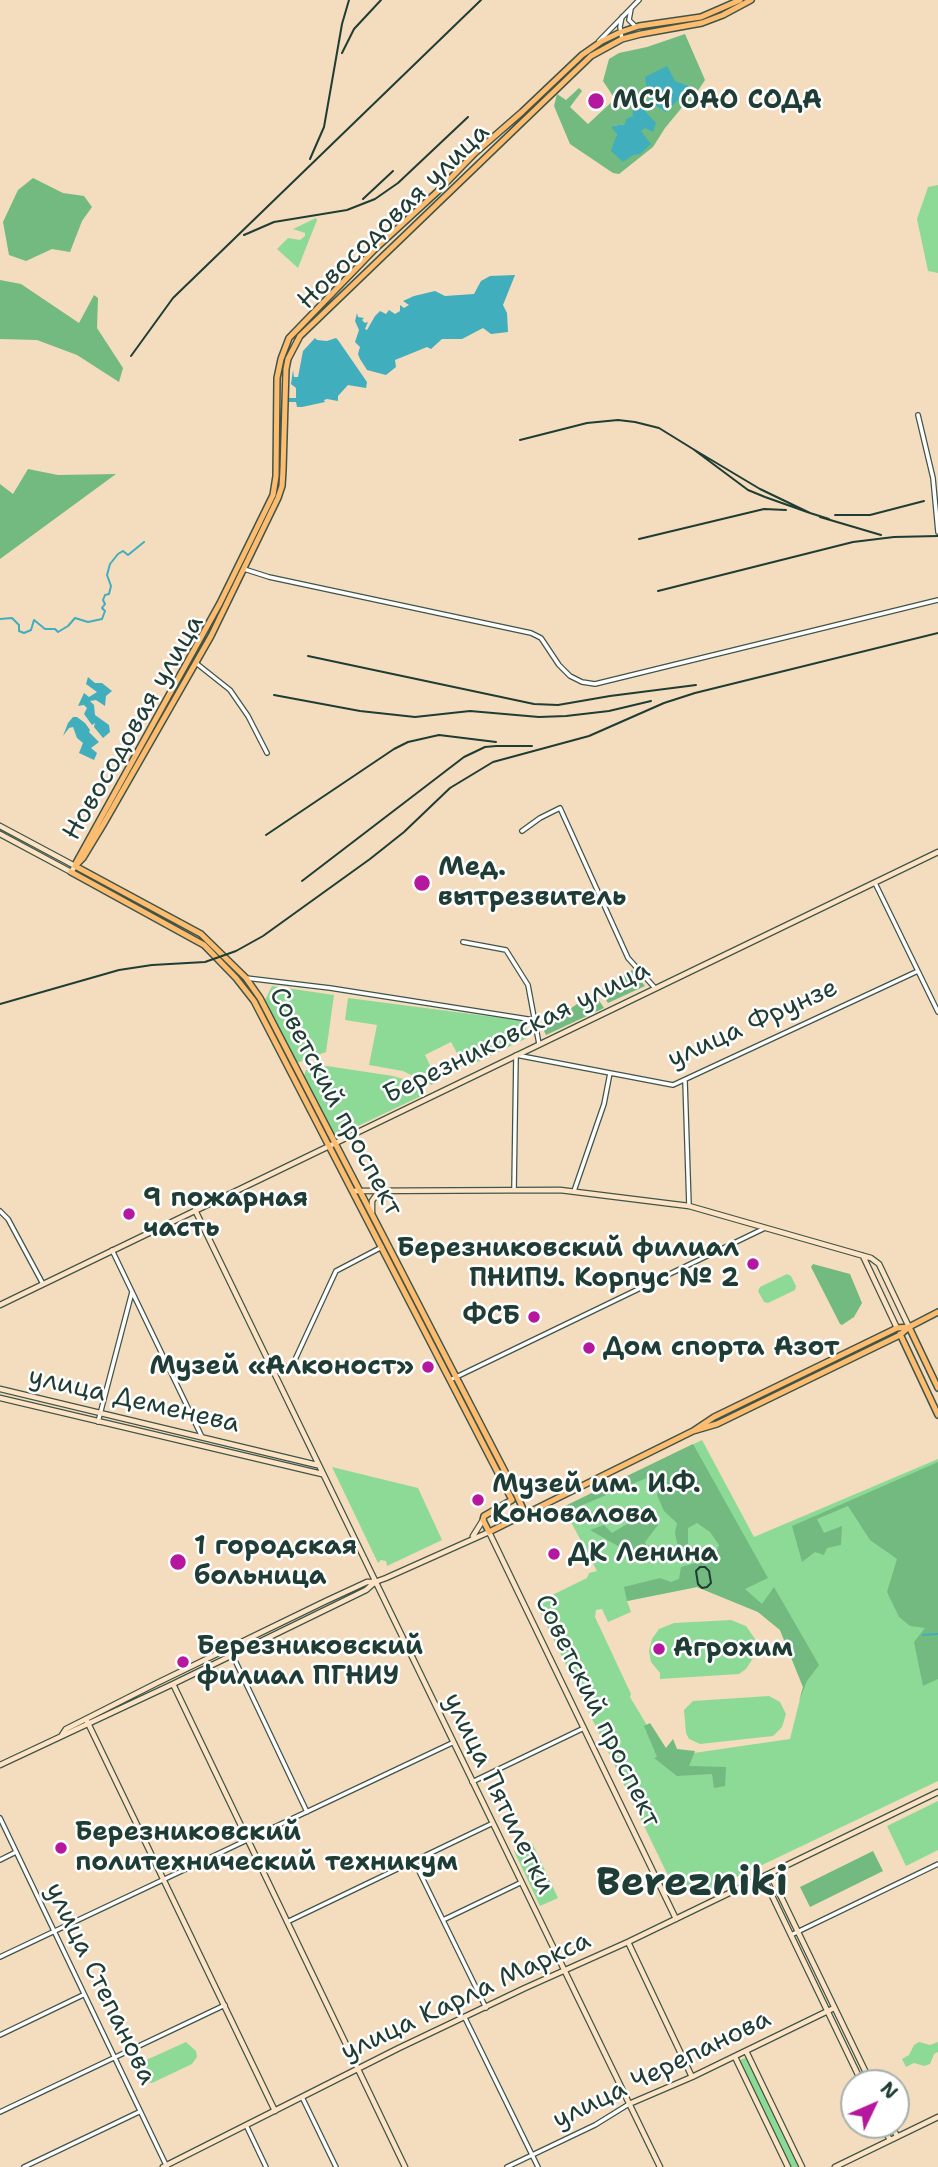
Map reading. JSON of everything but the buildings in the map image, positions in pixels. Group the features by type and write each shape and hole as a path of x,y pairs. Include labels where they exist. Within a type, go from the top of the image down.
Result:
{"main road":[{"name":"Новосодовая улица","path":"73,869 103,825 195,663 244,569 282,485 286,369 295,342 306,328 591,56 637,27 701,17 740,0"},
{"name":"Новосодовая улица","path":"73,869 220,603 273,495 276,476 277,378 285,345 299,326 475,153 594,46 621,36 702,23 751,0"},
{"path":"475,153 476,159 482,160"},
{"path":"375,249 382,251 382,257"},
{"path":"0,826 73,869"},
{"path":"0,835 73,869"},
{"name":"Березниковская улица","path":"0,1304 938,852"},
{"name":"Советский проспект","path":"73,869 204,944 254,1001 332,1144 361,1191 512,1500"},
{"name":"Советский проспект","path":"73,869 208,939 246,978 260,998 332,1144 352,1191 522,1505"},
{"path":"236,978 246,978"},
{"path":"352,1191 575,1191 689,1206 872,1258 879,1264 938,1388"},
{"path":"372,1214 372,1202 379,1191"},
{"name":"улица Пятилетки","path":"195,1210 491,1824 660,2167"},
{"path":"862,1255 938,1415"},
{"path":"693,1431 717,1423 900,1335 909,1327 938,1312"},
{"path":"88,1722 173,1684 366,1590 375,1582 520,1518 693,1431 714,1417 897,1328 909,1327"},
{"name":"улица Деменева","path":"0,1389 318,1465"},
{"name":"улица Деменева","path":"0,1398 322,1474"},
{"name":"улица Деменева","path":"257,1459 259,1451"},
{"path":"467,1541 475,1534 488,1512 512,1500 534,1509"},
{"path":"520,1518 522,1505"},
{"name":"Советский проспект","path":"483,1520 676,1919"},
{"path":"0,1765 69,1734 326,1601 367,1582 375,1582"},
{"path":"173,1684 405,2167"},
{"path":"88,1722 275,2111"},
{"name":"улица Карла Маркса","path":"165,2166 358,2069 938,1793"},
{"path":"770,1874 864,2069"},
{"path":"763,1877 855,2069"},
{"path":"628,1942 692,2077"},
{"name":"улица Черепанова","path":"629,2104 746,2052 834,2008"},
{"path":"746,2052 802,2167"},
{"path":"849,2057 856,2054"},
{"path":"735,2057 788,2167"},
{"path":"910,2130 938,2117"},
{"path":"835,2167 890,2140"}],"street":[{"path":"594,46 639,0"},
{"path":"632,6 629,20 637,27"},
{"path":"621,36 620,21 623,16"},
{"path":"918,415 933,478 938,532"},
{"path":"244,569 269,577 531,633 541,638 570,676 594,684 938,600"},
{"path":"195,663 230,691 248,716 267,753"},
{"path":"522,831 560,808 628,958 655,988"},
{"path":"875,883 938,1012"},
{"path":"463,942 506,950 528,985 539,1044"},
{"name":"улица Фрунзе","path":"516,1055 673,1085 918,971"},
{"path":"246,978 318,986 534,1020"},
{"path":"514,1190 516,1055"},
{"path":"575,1191 604,1104 610,1073"},
{"path":"685,1081 689,1206"},
{"path":"0,1211 8,1219 43,1284"},
{"path":"453,1379 765,1228"},
{"path":"273,1373 293,1364 336,1271 382,1247"},
{"path":"113,1250 203,1437"},
{"path":"98,1423 132,1290"},
{"path":"232,1654 307,1812"},
{"path":"471,1782 584,1728"},
{"path":"0,1957 452,1743"},
{"name":"улица Степанова","path":"0,1818 165,2166"},
{"path":"286,1922 491,1824"},
{"path":"0,1860 16,1852"},
{"path":"414,1861 486,2008"},
{"path":"791,1935 938,1864"},
{"path":"443,1920 520,1883"},
{"path":"0,2035 83,1995"},
{"path":"0,2112 225,2005"},
{"path":"465,2018 538,2167"},
{"path":"302,2097 336,2167"},
{"name":"улица Черепанова","path":"507,2167 595,2125 629,2104"},
{"path":"24,2167 139,2111"},
{"path":"246,2125 266,2167"}],"green space":[{"path":"685,34 705,80 690,103 684,105 653,147 619,174 613,173 570,144 554,106 557,94 566,100 579,88 582,91 570,107 588,124 615,99 603,81 609,59 619,53","holes":["636,96 645,111 645,127 614,148 617,134 613,126 626,124 633,116"]},
{"path":"33,178 63,193 84,196 92,207 82,221 70,252 52,249 26,261 9,255 3,222 18,190"},
{"path":"938,185 938,273 928,271 917,219 928,187"},
{"path":"316,218 298,268 277,249 288,238 300,240 305,233 293,229"},
{"path":"0,280 21,284 79,323 94,295 98,298 97,328 123,368 119,382 77,355 37,340 0,339"},
{"path":"28,469 58,475 116,474 0,559 0,484 13,494"},
{"path":"632,970 645,986 608,1003 600,990"},
{"path":"272,986 334,995 326,1052 297,1063 265,1000"},
{"path":"594,993 604,1008 546,1035 544,1031 562,1014"},
{"path":"348,998 525,1021 527,1038 465,1068 451,1042 425,1055 438,1082 431,1085 403,1071 369,1065 377,1025 345,1020"},
{"path":"327,1066 393,1076 413,1082 425,1094 335,1137 304,1076 306,1070"},
{"path":"813,1264 850,1274 862,1303 854,1317 842,1325 811,1267"},
{"path":"787,1274 796,1286 795,1290 768,1303 764,1302 758,1291 760,1287"},
{"path":"702,1440 754,1537 938,1459 938,1781 695,1897 685,1889 675,1890 536,1603 597,1571 563,1507","holes":["697,1587 758,1612 780,1630 803,1687 790,1739 666,1757 630,1697 631,1694 595,1617 596,1610 602,1609 608,1622 631,1612 627,1601"]},
{"path":"693,1444 768,1578 745,1589 762,1604 774,1587 819,1665 807,1681 799,1701 803,1687 780,1630 758,1612 697,1587 627,1601 624,1587 660,1578 671,1582 679,1579 681,1567 717,1557 719,1545 710,1532 697,1523 688,1528 688,1547 678,1547 675,1533 677,1523 664,1511 657,1495 660,1481 649,1477 566,1512 563,1507"},
{"path":"938,1462 938,1679 923,1686 914,1642 925,1628 910,1626 899,1617 887,1592 897,1559 870,1540 848,1506 817,1519 824,1533 842,1526 841,1545 827,1548 824,1555 815,1552 802,1562 792,1526"},
{"path":"332,1467 418,1488 442,1540 387,1566 386,1561 381,1560 378,1563"},
{"path":"650,1506 658,1525 645,1542 651,1558 632,1554 590,1530 604,1525 612,1533 632,1521 637,1510"},
{"path":"731,1620 746,1626 755,1639 755,1655 746,1669 739,1674 660,1679 660,1673 651,1662 649,1651 652,1639 659,1629 674,1623"},
{"path":"769,1696 780,1702 786,1714 782,1727 773,1736 700,1744 689,1739 686,1733 684,1710 693,1701"},
{"path":"650,1723 666,1748 673,1739 677,1749 695,1751 689,1766 726,1767 725,1786 714,1788 712,1774 677,1776 654,1758 657,1757 644,1726"},
{"path":"938,1801 938,1850 906,1866 887,1826"},
{"path":"532,1843 558,1898 540,1906 514,1851"},
{"path":"873,1851 883,1871 810,1907 800,1887"},
{"path":"186,2042 196,2051 197,2057 192,2064 152,2083 144,2082 138,2075 138,2068 144,2061"},
{"path":"919,2042 930,2045 938,2042 938,2052 934,2054 930,2064 924,2066 914,2063 906,2067 902,2059 909,2055 914,2045"},
{"path":"747,2057 800,2167 790,2167 738,2061"}],"water":[{"path":"667,66 675,81 691,87 666,112 652,103 645,77"},
{"path":"636,95 656,123 653,132 645,128 641,131 651,144 640,154 623,162 611,151 617,134 612,128 625,124 626,119 633,116 632,101"},
{"path":"515,275 503,305 507,313 508,332 491,334 483,328 462,339 442,339 431,349 427,347 395,360 396,367 386,375 367,370 360,359 360,347 355,342 359,330 355,321 357,313 358,317 364,318 362,320 365,323 368,322 365,329 367,330 380,311 386,314 389,310 395,314 400,311 400,305 404,308 409,305 403,301 414,296 435,291 445,296 474,294 481,281 490,276"},
{"path":"315,338 327,341 336,338 367,382 366,388 348,385 338,396 338,401 327,399 325,402 302,407 297,407 296,402 289,402 289,398 296,398 296,388 291,384 293,370 294,377 298,377 303,351"},
{"path":"88,677 112,691 106,696 105,706 96,700 90,701 94,705 95,715 109,725 110,732 103,738 94,727 95,723 92,725 84,714 87,708 84,705 78,706 84,693 89,697 97,692 86,684"},
{"path":"73,717 77,717 99,742 91,748 97,753 94,760 79,753 83,743 77,738 73,727 63,736 68,723"}],"waterway":[{"path":"0,619 12,618 19,625 19,631 24,633 31,630 34,620 45,629 55,629 58,632 75,618 88,622 102,619 105,611 102,608 105,604 103,600 105,595 109,594 111,586 107,575 110,564 118,554 123,551 128,555 144,542"},
{"path":"923,1635 938,1634"}],"railway":[{"path":"310,159 324,127 342,24 349,0"},
{"path":"342,53 354,29 381,0"},
{"path":"131,356 173,298 481,0"},
{"path":"244,235 274,222 347,210 375,199 398,183 468,117"},
{"path":"363,199 393,171"},
{"path":"520,440 587,423 618,420 659,428 693,449"},
{"path":"810,513 760,489 693,449 748,490 765,497 810,513 829,519"},
{"path":"835,515 870,515 924,501"},
{"path":"639,539 764,509 786,510"},
{"path":"820,517 881,535"},
{"path":"658,591 853,542 894,537 938,536"},
{"path":"0,1004 119,970 205,962 236,951 263,936 370,859 404,832 450,788 493,762 589,736 664,703 695,693 938,633"},
{"path":"308,656 534,704 558,705 696,685"},
{"path":"274,695 360,711 415,717 470,711 539,717 566,716 609,711 651,701"},
{"path":"266,835 408,742 439,735 496,742"},
{"path":"302,881 464,757 485,747 532,746"},
{"path":"700,1567 709,1571 711,1583 707,1587 702,1588 698,1584 696,1571 700,1567"}],"place":[{"name":"МСЧ ОАО СОДА","path":"596,101"},
{"name":"Мед. вытрезвитель","path":"422,883"},
{"name":"9 пожарная часть","path":"129,1214"},
{"name":"Березниковский филиал ПНИПУ. Корпус № 2","path":"753,1264"},
{"name":"ФСБ","path":"534,1317"},
{"name":"Дом спорта Азот","path":"589,1348"},
{"name":"Музей «Алконост»","path":"428,1367"},
{"name":"Музей им. И.Ф. Коновалова","path":"478,1500"},
{"name":"ДК Ленина","path":"554,1554"},
{"name":"1 городская больница","path":"178,1562"},
{"name":"Агрохим","path":"659,1649"},
{"name":"Березниковский филиал ПГНИУ","path":"183,1662"},
{"name":"Березниковский политехнический техникум","path":"61,1848"}],"district":[{"name":"Berezniki","path":"692,1885"}]}
